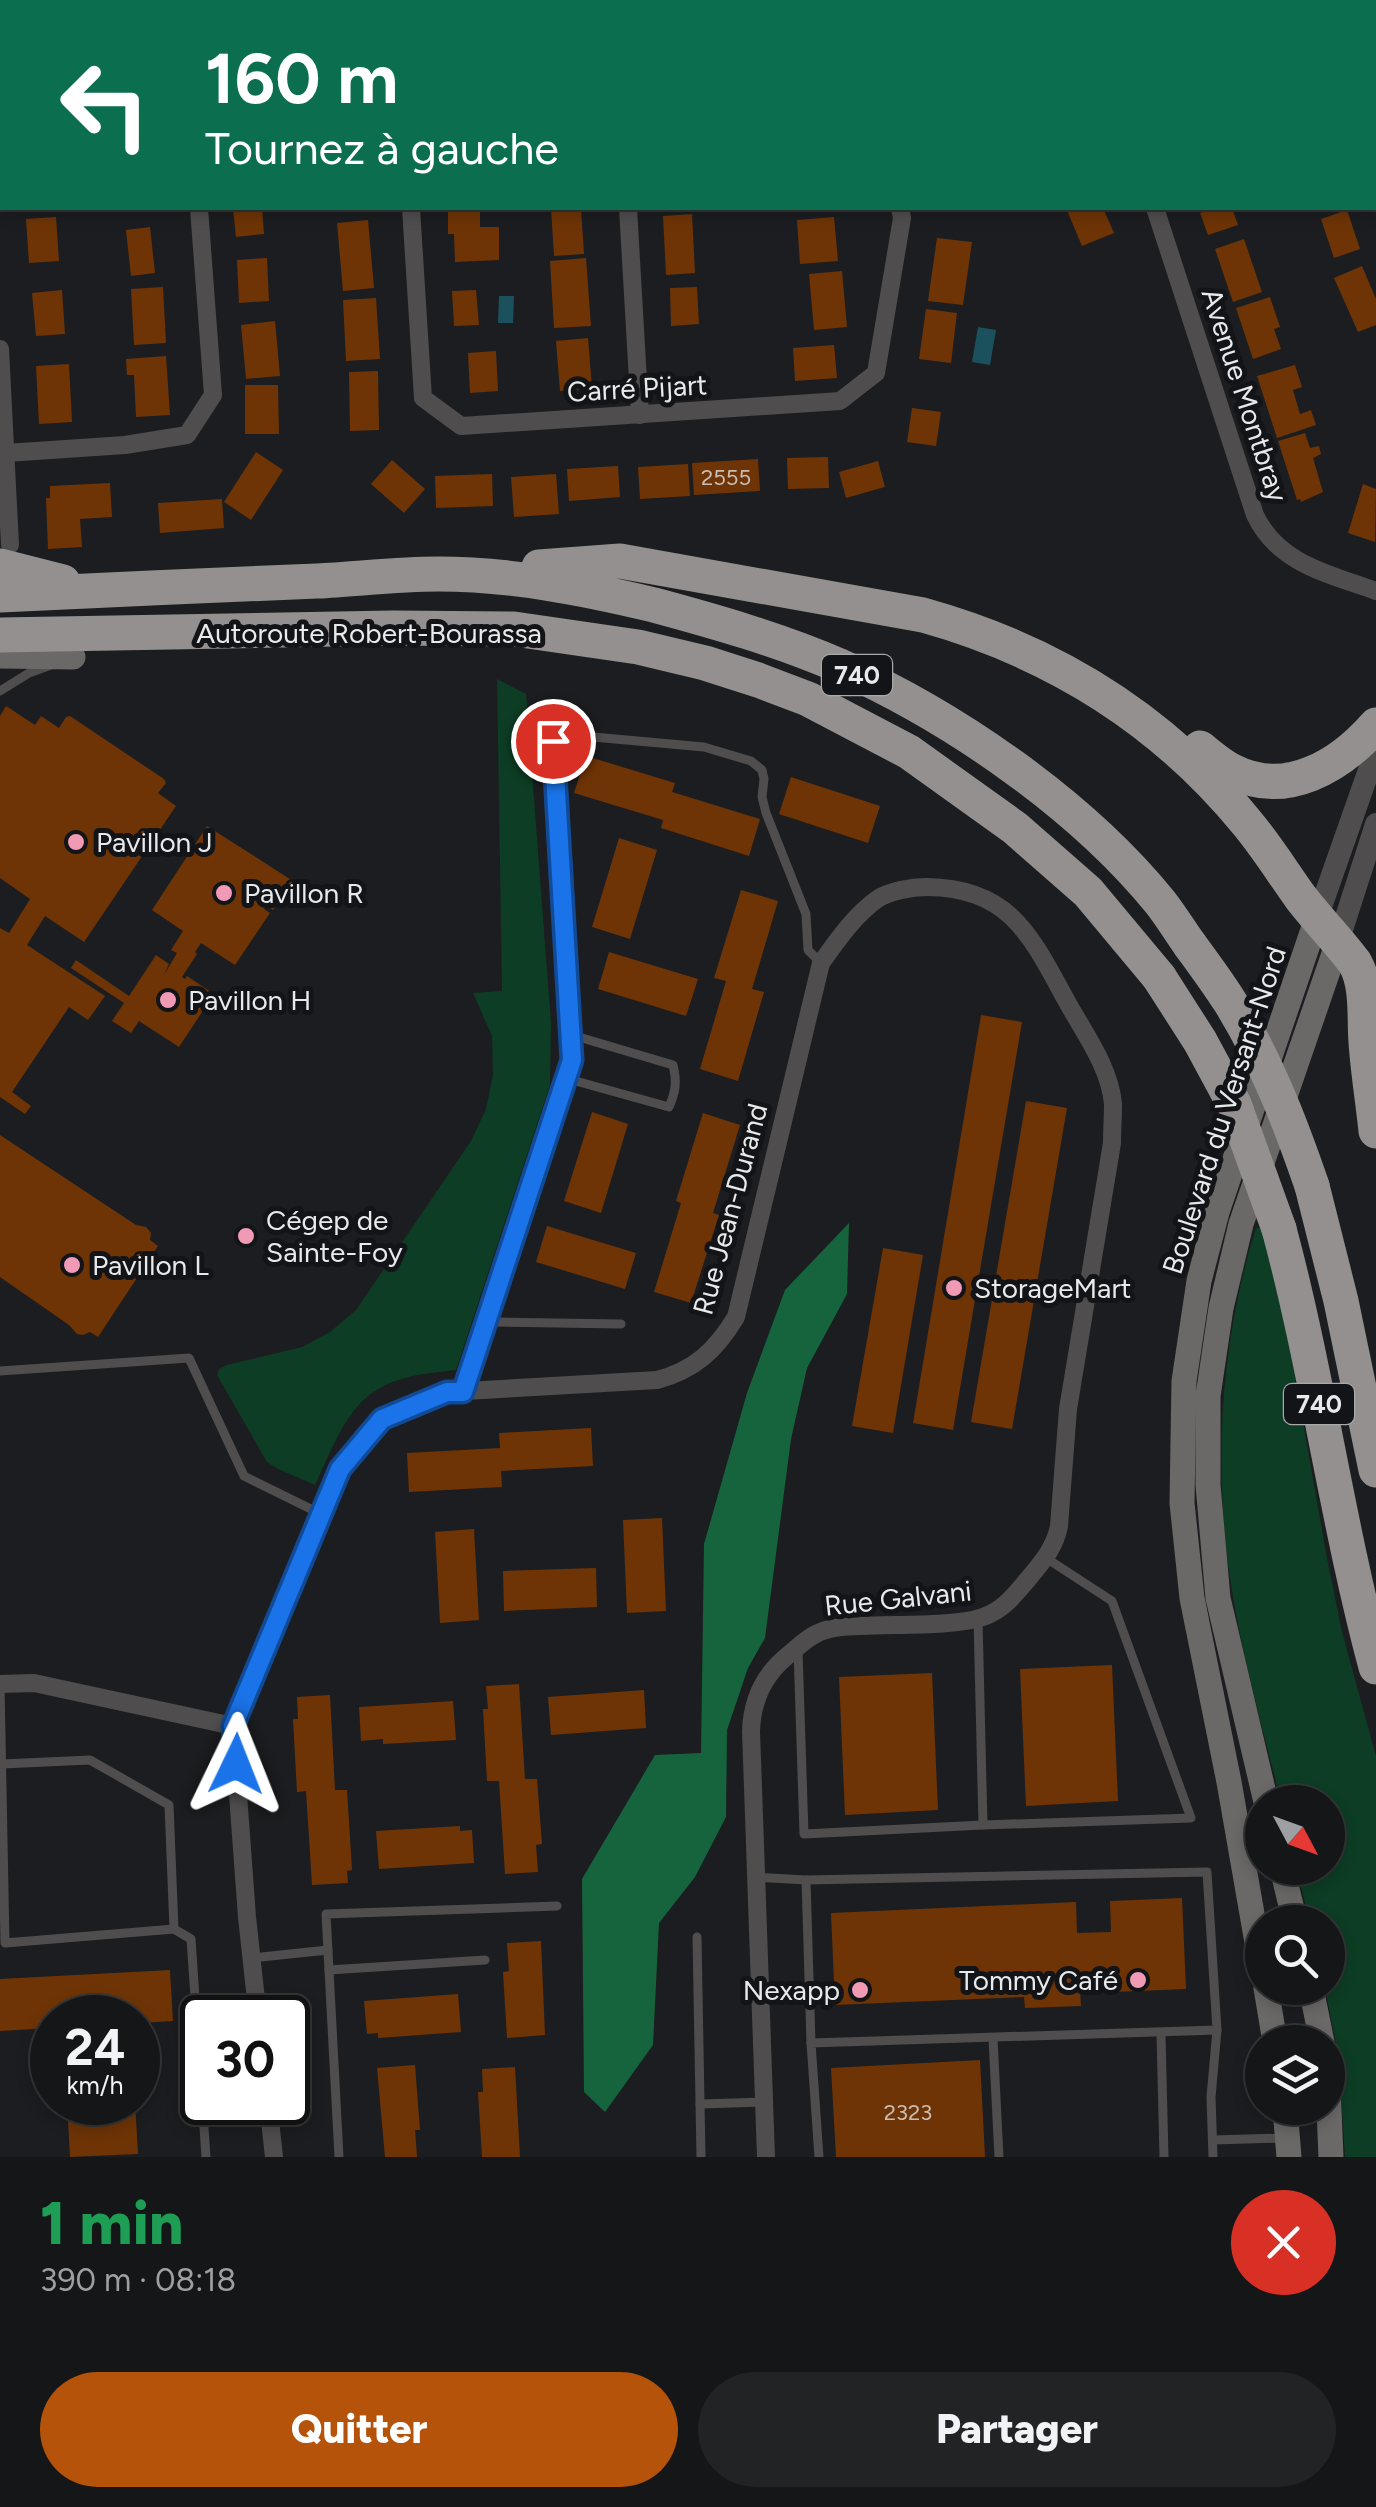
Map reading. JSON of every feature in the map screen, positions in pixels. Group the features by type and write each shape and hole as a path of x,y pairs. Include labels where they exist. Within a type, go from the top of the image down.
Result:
{"highway":[{"path":"5,555 93,590"},
{"path":"438,574 620,561 923,615 990,636 1114,684 1224,767 1259,780 1286,781 1318,772 1349,752 1376,725"},
{"name":"Autoroute Robert-Bourassa","path":"0,595 438,574 588,589 777,641 841,667 987,749 1086,826 1161,903 1230,1002 1265,1066 1291,1124 1312,1186 1341,1301 1376,1470"},
{"path":"73,658 251,648 393,628"},
{"name":"Autoroute Robert-Bourassa","path":"0,635 514,629 638,647 704,663 808,699 909,752 1015,828 1088,892 1159,977 1200,1040 1234,1104 1279,1229 1297,1296 1359,1603 1376,1667"},
{"path":"1046,660 1124,707 1186,757 1247,822 1354,963 1361,980 1376,1130"}],"main road":[{"path":"0,656 73,658"},
{"name":"Boulevard du Versant-Nord","path":"1262,1785 1218,1598 1212,1556 1208,1396 1220,1308 1328,930"},
{"name":"Boulevard du Versant-Nord","path":"1250,1905 1192,1598 1182,1503 1183,1397 1193,1315 1217,1212 1328,930"},
{"path":"1330,2125 1331,2157"}],"street":[{"path":"6,453 125,445 187,435 213,395 199,210"},
{"name":"Carré Pijart","path":"411,210 423,398 461,426 840,402 876,373 900,210"},
{"path":"628,210 640,415"},
{"name":"Avenue Montbray","path":"1157,210 1264,534 1299,563 1376,591"},
{"path":"0,349 6,453 5,555"},
{"name":"Boulevard du Versant-Nord","path":"1328,930 1376,750"},
{"name":"Boulevard du Versant-Nord","path":"1328,930 1376,824"},
{"name":"Rue Jean-Durand","path":"255,1995 233,1726 340,1469 382,1419 447,1392 656,1380 678,1375 720,1344 736,1317 821,964 848,926 879,897 916,887 953,888 988,898 1035,943 1104,1070 1113,1101"},
{"name":"Rue Galvani","path":"766,2157 751,1719 758,1694 770,1674 815,1634 840,1627 978,1619 1009,1601 1046,1558 1059,1526 1068,1408 1112,1142 1113,1101"},
{"path":"0,1684 34,1683 233,1726"},
{"path":"271,2125 274,2157"}],"lane":[{"path":"0,691 29,673 73,658"},
{"path":"463,1392 572,1060 553,741 582,736 704,748 751,761 762,770 766,813 806,914 808,950 821,964"},
{"path":"565,1078 669,1106 676,1092 673,1065 572,1035"},
{"path":"488,1322 622,1324"},
{"path":"0,1370 189,1358 244,1476 322,1514"},
{"path":"798,1648 804,1834 1191,1818 1112,1601 1046,1558"},
{"path":"978,1619 983,1824"},
{"path":"0,1684 5,1943 174,1930 192,1940 206,2157"},
{"path":"2,1764 90,1760 169,1805 174,1930"},
{"path":"755,1877 806,1880 1207,1872 1218,2030 1212,2097 1214,2157"},
{"path":"806,1880 819,2157"},
{"path":"339,2157 326,1914 557,1906"},
{"path":"697,1937 701,2157"},
{"path":"251,1958 328,1950"},
{"path":"329,1970 485,1960"},
{"path":"811,2044 1218,2030"},
{"path":"1161,2034 1164,2157"},
{"path":"992,2039 999,2157"},
{"path":"700,2104 764,2102"},
{"path":"1213,2140 1288,2147"}],"green space":[{"path":"497,679 526,694 551,1023 550,1085 456,1370 398,1380 368,1396 341,1431 315,1485 267,1462 217,1375 227,1365 302,1347 330,1332 356,1310 471,1141 486,1109 493,1075 492,1036 473,993 502,991"},
{"path":"849,1223 847,1294 807,1368 791,1439 765,1638 748,1668 727,1730 726,1817 695,1877 659,1923 653,2045 605,2112 584,2092 582,1879 655,1755 701,1753 704,1544 747,1393 785,1290"},
{"path":"1256,1228 1261,1228 1283,1307 1342,1632 1376,1756 1376,2157 1345,2157 1345,2025 1332,2025 1328,2005 1345,2005 1345,1905 1306,1905 1300,1885 1345,1885 1345,1785 1277,1785 1230,1578 1222,1490 1224,1401 1244,1270"}],"water":[{"path":"499,296 514,296 513,323 498,323"},
{"path":"978,327 996,330 990,365 972,362"}],"building":[{"path":"233,210 262,210 264,234 236,237"},
{"path":"551,210 581,210 584,254 554,256"},
{"path":"1067,210 1104,210 1114,233 1082,246"},
{"path":"1233,210 1238,225 1208,235 1202,212"},
{"path":"1347,210 1360,249 1334,258 1321,219"},
{"path":"448,212 480,212 480,227 499,227 499,260 455,262 454,234 448,234"},
{"path":"692,214 695,273 666,275 663,216"},
{"path":"56,217 59,261 29,263 26,219"},
{"path":"834,217 838,261 800,264 797,220"},
{"path":"368,220 374,288 343,291 337,223"},
{"path":"150,227 155,273 131,276 126,230"},
{"path":"937,238 972,242 963,305 928,301"},
{"path":"1244,239 1262,292 1233,302 1215,249"},
{"path":"267,258 269,301 239,303 237,260"},
{"path":"586,258 591,326 554,328 550,261"},
{"path":"1362,266 1376,299 1376,325 1358,332 1334,278"},
{"path":"842,271 847,327 814,330 809,274"},
{"path":"163,287 166,343 134,345 131,289"},
{"path":"697,287 699,324 671,326 670,288"},
{"path":"62,290 65,334 36,336 32,293"},
{"path":"476,290 479,325 454,326 452,291"},
{"path":"1270,297 1280,327 1274,329 1281,349 1253,359 1236,308"},
{"path":"376,298 380,359 346,361 343,300"},
{"path":"926,309 957,313 951,363 919,359"},
{"path":"275,321 280,376 246,379 241,325"},
{"path":"588,338 592,388 560,391 556,341"},
{"path":"834,345 837,378 795,381 793,348"},
{"path":"496,351 498,391 470,393 468,353"},
{"path":"166,356 170,415 136,417 134,375 127,375 126,359"},
{"path":"69,364 72,422 39,424 36,366"},
{"path":"1295,365 1302,387 1293,390 1300,414 1311,410 1316,425 1277,438 1257,376"},
{"path":"378,371 379,430 350,431 349,372"},
{"path":"245,385 278,385 279,434 245,434"},
{"path":"912,408 941,412 936,446 907,442"},
{"path":"1305,433 1310,448 1319,446 1321,454 1313,458 1323,492 1301,502 1297,500 1278,441"},
{"path":"256,452 283,470 251,520 224,502"},
{"path":"828,457 829,488 788,489 787,458"},
{"path":"758,459 760,491 694,495 692,463"},
{"path":"392,460 425,489 404,513 371,484"},
{"path":"878,461 885,487 846,498 839,472"},
{"path":"688,464 690,496 640,499 638,467"},
{"path":"618,466 620,497 569,501 567,469"},
{"path":"492,474 493,506 436,508 435,476"},
{"path":"556,474 559,514 514,517 511,477"},
{"path":"110,483 112,517 80,519 82,547 48,549 46,498 50,498 50,486"},
{"path":"1363,484 1376,489 1375,542 1348,533"},
{"path":"222,499 224,528 160,533 158,503"},
{"name":"Pavillon J","path":"6,706 35,725 41,716 59,728 70,716 164,779 166,783 158,793 176,806 84,942 45,916 27,945 105,996 88,1020 69,1007 12,1092 31,1106 25,1114 0,1097 0,928 9,933 30,899 0,878 0,716"},
{"path":"586,756 675,783 672,792 760,819 749,856 661,828 663,820 574,793"},
{"path":"791,777 880,806 868,843 779,814"},
{"name":"Pavillon R","path":"207,826 293,881 273,910 266,905 264,909 270,913 235,965 201,943 182,977 187,976 214,994 179,1047 139,1021 131,1033 112,1021 124,1003 71,968 76,960 129,996 156,955 169,964 164,975 177,953 171,950 183,931 152,910"},
{"path":"619,838 657,850 630,939 592,927"},
{"path":"741,890 778,901 752,989 764,992 738,1081 700,1069 726,981 714,978"},
{"path":"609,952 698,979 686,1016 598,989"},
{"path":"981,1015 1022,1022 953,1430 913,1423"},
{"path":"1026,1101 1067,1108 1012,1429 971,1422"},
{"path":"592,1112 628,1124 601,1213 564,1201"},
{"path":"703,1113 740,1125 713,1213 719,1215 691,1303 654,1292"},
{"path":"0,1135 136,1225 146,1227 151,1233 150,1240 158,1246 98,1337 90,1332 77,1334 0,1277"},
{"path":"547,1226 636,1253 625,1289 536,1262"},
{"path":"883,1248 923,1255 893,1433 852,1426"},
{"path":"591,1428 593,1466 501,1471 502,1487 409,1492 407,1453 500,1448 499,1433"},
{"path":"662,1518 666,1611 627,1613 623,1520"},
{"path":"474,1529 479,1620 440,1623 435,1532"},
{"path":"596,1568 597,1607 504,1611 503,1571"},
{"path":"1112,1665 1118,1801 1026,1806 1020,1669"},
{"path":"932,1673 938,1810 845,1815 839,1677"},
{"path":"519,1684 525,1779 537,1779 542,1844 536,1845 538,1872 505,1874 499,1781 487,1781 483,1709 488,1709 486,1686"},
{"path":"644,1690 646,1728 551,1735 548,1697"},
{"path":"330,1695 335,1790 347,1790 352,1870 347,1871 348,1883 312,1885 306,1791 297,1792 293,1719 298,1719 297,1697"},
{"path":"453,1701 456,1740 383,1744 383,1739 361,1741 359,1707"},
{"path":"460,1826 460,1831 472,1830 474,1863 379,1869 376,1831"},
{"path":"1182,1898 1186,1989 1113,1992 1112,1971 1079,1972 1081,2006 1025,2008 1024,1997 835,2005 831,1913 1076,1902 1077,1933 1111,1932 1110,1901"},
{"path":"541,1941 545,2035 507,2038 503,1972 509,1971 507,1943"},
{"path":"170,1970 173,2021 160,2022 160,1995 30,1995 30,2029 0,2031 0,1979"},
{"path":"458,1994 461,2032 378,2038 378,2033 367,2034 364,2001"},
{"path":"980,2060 985,2157 836,2157 831,2068"},
{"path":"415,2065 420,2130 415,2130 417,2157 385,2157 377,2068"},
{"path":"515,2067 520,2157 482,2157 478,2092 483,2092 482,2069"},
{"path":"68,2125 136,2125 138,2154 70,2157"}],"place":[{"name":"Pavillon J","path":"76,842"},
{"name":"Pavillon R","path":"224,893"},
{"name":"Pavillon H","path":"168,1000"},
{"name":"Cégep de Sainte-Foy","path":"246,1236"},
{"name":"Pavillon L","path":"72,1265"},
{"name":"StorageMart","path":"954,1288"},
{"name":"Tommy Café","path":"1138,1980"},
{"name":"Nexapp","path":"860,1990"}],"route":[{"path":"236,1764 233,1726 340,1469 382,1419 447,1392 463,1392 572,1060 553,741"}]}
